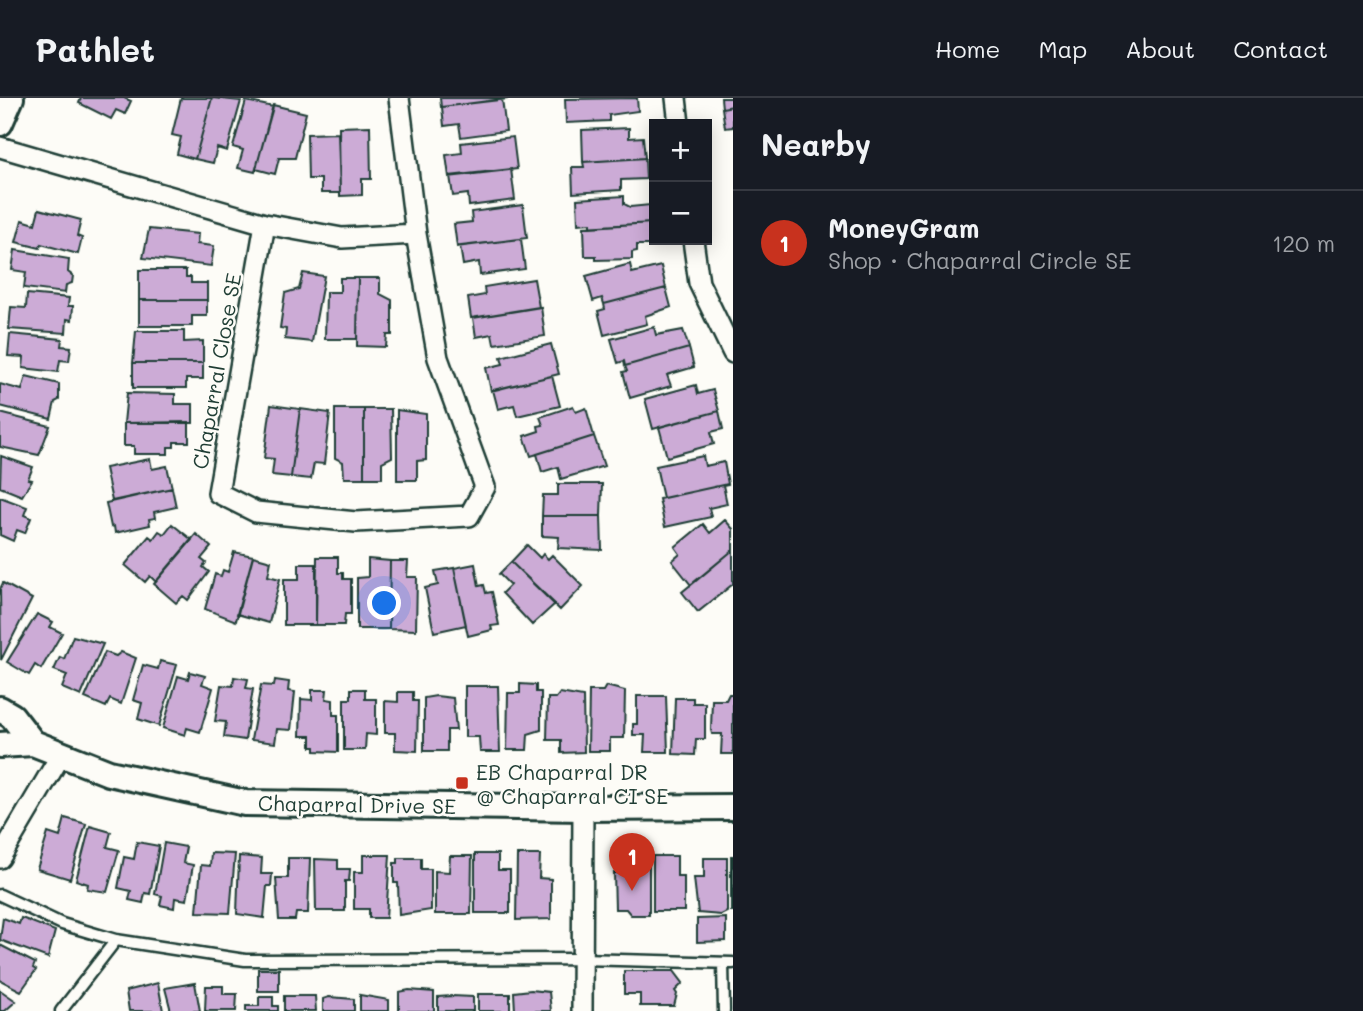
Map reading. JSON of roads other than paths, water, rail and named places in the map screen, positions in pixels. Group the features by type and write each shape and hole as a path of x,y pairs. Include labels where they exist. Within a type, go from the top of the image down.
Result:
{"street":[{"path":"0,123 11,98"},
{"path":"0,147 265,223 342,238 416,234 400,98"},
{"path":"676,98 678,119"},
{"name":"Chaparral Close SE","path":"265,223 218,493 256,512 356,522 469,516 485,486 438,358 416,234"},
{"path":"694,245 699,283 733,353"},
{"name":"Chaparral Drive SE","path":"0,709 12,716 33,743"},
{"name":"Chaparral Drive SE","path":"0,745 33,743 109,773 246,803 583,808 733,807"},
{"path":"0,858 61,755"},
{"path":"582,1011 583,808"}],"lane":[{"path":"0,895 62,924 116,940 246,960 581,959 728,963 724,1011"},
{"path":"61,1011 116,940"}],"place":[{"name":"EB Chaparral DR @ Chaparral CI SE","path":"462,783"},
{"name":"MoneyGram","path":"632,891"}]}
